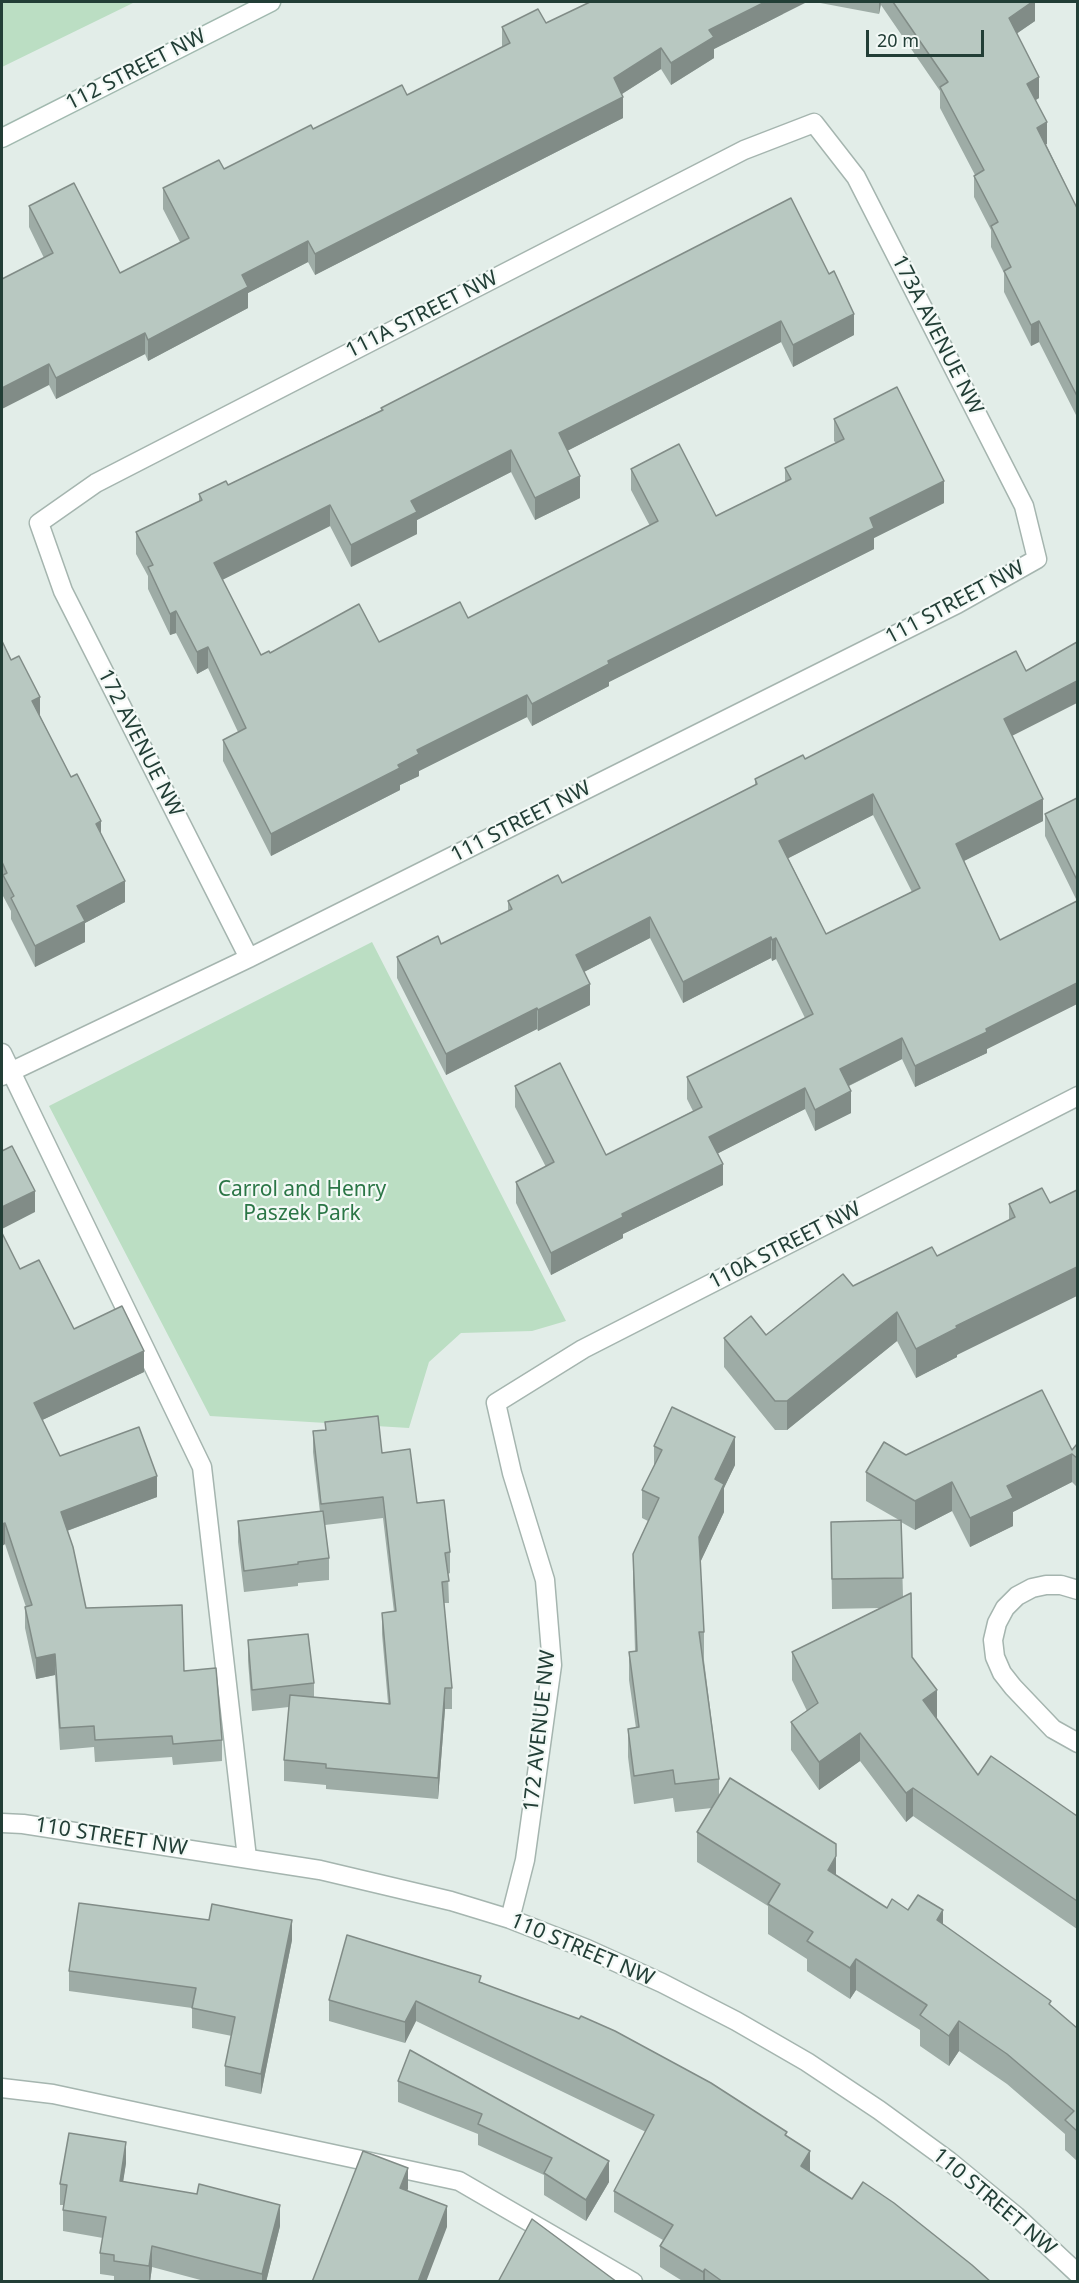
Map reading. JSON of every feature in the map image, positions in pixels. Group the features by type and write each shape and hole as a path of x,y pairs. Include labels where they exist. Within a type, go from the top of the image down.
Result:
{"street":[{"name":"112 STREET NW","path":"2,138 271,2"},
{"name":"111A STREET NW","path":"39,523 96,483 744,150 814,123"},
{"name":"173A AVENUE NW","path":"814,123 862,188 1024,506 1037,559"},
{"name":"172 AVENUE NW","path":"39,523 63,591 249,958"},
{"name":"111 STREET NW","path":"6,1074 249,958 966,599 1037,559"},
{"path":"2,1053 6,1074 202,1467 248,1858"},
{"name":"110A STREET NW","path":"496,1403 583,1350 1077,1096"},
{"name":"172 AVENUE NW","path":"496,1403 512,1473 545,1580 552,1665 525,1860 510,1919"},
{"path":"1077,1590 1061,1585 1046,1585 1032,1588 1017,1596 1005,1608 997,1623 993,1640 999,1665 1012,1687 1053,1729 1077,1743"},
{"name":"110 STREET NW","path":"2,1823 23,1824 248,1858 390,1885 510,1919 587,1949 662,1983 736,2021 807,2062 879,2110 949,2161 1016,2216 1077,2274"},
{"path":"2,2088 53,2094 459,2181 633,2282"}],"green space":[{"path":"2,2 135,2 2,67"},
{"name":"Carrol and Henry Paszek Park","path":"372,942 566,1321 532,1331 461,1333 429,1362 409,1428 210,1416 49,1106"}],"building":[{"path":"590,2 765,2 709,30 714,37 671,63 661,48 614,78 623,97 315,254 308,241 242,275 248,287 148,340 145,333 56,378 49,364 2,388 2,279 53,253 29,206 74,183 120,273 189,238 163,188 219,160 224,169 311,125 313,129 402,85 407,95 510,43 502,27 538,9 546,23"},
{"path":"893,2 1032,2 1009,18 1039,77 1027,84 1047,122 1037,128 1077,208 1077,396 1039,321 1031,325 1004,271 1011,267 991,226 998,222 974,176 984,170 940,87 948,82"},
{"path":"791,198 829,274 834,271 854,314 793,345 781,321 559,433 580,476 535,498 511,450 411,501 417,512 351,545 330,505 214,563 261,655 269,651 270,653 359,604 379,642 460,602 468,618 658,521 631,469 679,444 716,516 791,479 785,468 844,439 834,419 897,387 944,481 870,518 874,528 608,661 609,664 532,704 527,695 417,750 419,754 398,765 400,768 271,834 223,740 246,728 208,647 197,652 176,611 170,614 148,567 153,565 136,532 202,500 199,494 226,481 228,485 383,410 381,408"},
{"path":"2,641 11,660 19,656 40,697 32,701 71,777 77,774 101,821 96,824 125,881 77,906 85,921 35,946 11,898 14,896 3,875 7,873 2,862"},
{"path":"1077,642 1077,681 1004,719 1043,799 956,844 1000,940 1077,901 1077,983 986,1029 987,1032 915,1066 902,1038 840,1069 851,1091 815,1110 805,1088 709,1137 723,1164 622,1214 623,1217 551,1253 516,1182 554,1162 515,1086 560,1063 606,1155 702,1107 687,1077 813,1014 776,938 772,940 771,937 683,982 650,917 576,955 590,984 446,1054 397,957 438,936 441,944 512,909 508,901 558,875 562,883 757,784 755,779 803,755 805,759 1016,651 1026,671","holes":["873,794 920,888 826,934 779,841"]},
{"path":"1077,798 1077,880 1045,814"},
{"path":"12,1146 35,1191 2,1207 2,1151"},
{"path":"1042,1188 1050,1203 1077,1190 1077,1267 956,1326 957,1328 916,1349 897,1312 787,1401 775,1401 724,1338 751,1316 766,1335 843,1274 853,1286 932,1247 937,1256 1015,1217 1009,1204"},
{"path":"2,1233 20,1269 39,1260 74,1329 122,1306 144,1351 34,1403 60,1456 139,1427 157,1476 61,1512 73,1547 86,1608 182,1605 184,1671 216,1668 222,1740 173,1744 172,1736 95,1740 94,1726 60,1728 55,1654 36,1658 25,1607 32,1605 5,1523 2,1524"},
{"path":"1042,1390 1072,1450 1077,1444 1077,1458 1072,1454 1007,1486 1013,1498 970,1518 952,1482 915,1501 866,1472 884,1442 906,1455"},
{"path":"672,1407 735,1437 715,1479 724,1484 699,1537 704,1632 699,1632 719,1779 675,1784 673,1770 634,1776 628,1729 639,1727 629,1652 637,1651 633,1554 659,1498 642,1490 662,1450 654,1446"},
{"path":"378,1416 382,1453 410,1449 417,1503 444,1500 450,1552 445,1553 449,1581 442,1582 452,1688 445,1688 438,1778 326,1768 326,1764 284,1760 290,1695 390,1704 382,1613 396,1611 383,1497 321,1504 313,1431 326,1430 325,1422"},
{"path":"323,1511 329,1558 244,1571 238,1521"},
{"path":"901,1520 903,1578 832,1579 831,1522"},
{"path":"911,1593 912,1657 937,1690 923,1700 978,1775 991,1756 1077,1816 1077,1901 913,1788 906,1793 860,1733 819,1762 791,1722 818,1703 792,1652"},
{"path":"308,1634 314,1683 252,1690 248,1640"},
{"path":"730,1778 836,1844 836,1856 828,1870 887,1908 892,1899 908,1910 918,1895 943,1910 937,1920 1051,2001 1049,2004 1077,2028 1077,2131 1065,2120 1074,2111 1007,2054 959,2021 949,2036 920,2015 927,2005 856,1959 850,1968 807,1941 813,1932 768,1904 780,1884 697,1832"},
{"path":"79,1903 209,1920 212,1904 292,1920 261,2074 225,2066 235,2017 192,2008 196,1988 69,1971"},
{"path":"347,1935 481,1976 479,1982 579,2019 581,2016 615,2031 711,2083 787,2132 785,2135 810,2151 801,2166 852,2199 863,2182 894,2203 991,2282 723,2282 705,2269 703,2272 660,2246 673,2225 614,2191 654,2115 416,2001 405,2022 329,2000"},
{"path":"410,2050 609,2161 586,2200 544,2173 552,2158 478,2124 482,2114 398,2081"},
{"path":"69,2133 126,2142 120,2181 197,2194 199,2184 280,2205 262,2274 152,2246 149,2266 114,2261 114,2255 100,2253 106,2217 63,2210 67,2185 60,2184"},
{"path":"363,2151 408,2168 400,2188 447,2206 418,2282 312,2282"},
{"path":"532,2219 617,2282 498,2282"}]}
